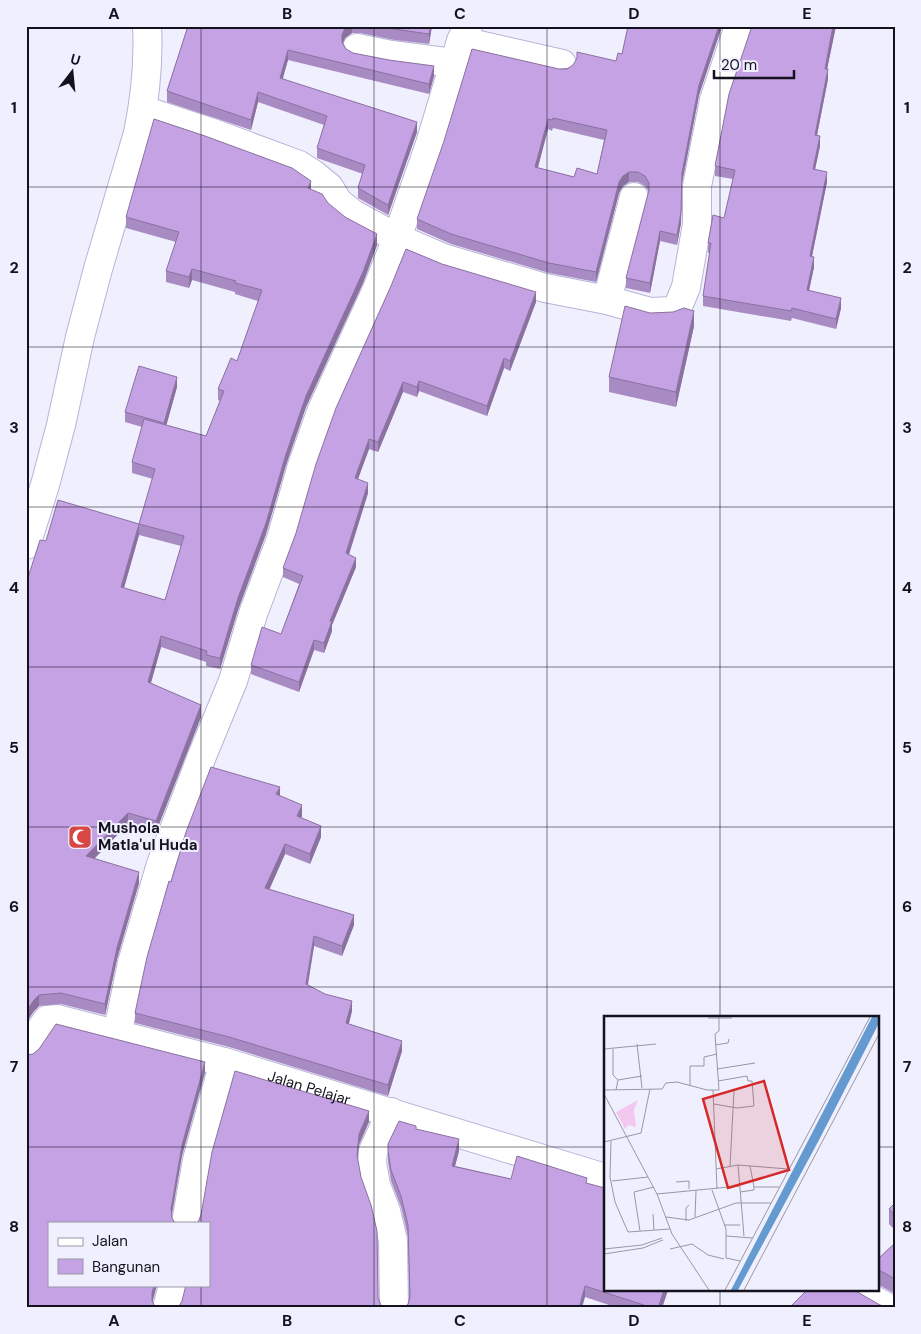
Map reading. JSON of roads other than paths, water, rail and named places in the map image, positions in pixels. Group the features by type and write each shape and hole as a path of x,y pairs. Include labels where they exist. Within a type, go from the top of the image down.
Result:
{"street":[{"path":"26,546 61,425 80,337 114,211 138,133 148,44 147,26"},
{"path":"142,110 210,132 299,165 328,187 338,202 353,214 397,238 455,262 545,288 607,300 650,312 672,311 677,309 683,298 697,224 697,186 705,139 714,100 738,26"},
{"path":"357,48 391,55 461,43 562,64"},
{"path":"117,1035 132,964 161,864 202,756 233,682 253,614 281,539 301,469 321,412 377,289 397,238 429,147 461,43"},
{"path":"607,300 634,197"},
{"name":"Jalan Pelajar","path":"26,1051 47,1020 57,1019 224,1062 604,1178"},
{"path":"186,1222 197,1160 224,1062"},
{"path":"391,1112 373,1150 372,1163 376,1185 386,1211 393,1240 394,1308"},
{"path":"167,1308 173,1286"},
{"path":"860,1292 888,1308"}],"place":[{"name":"Mushola Matla'ul Huda","path":"80,837"}]}
